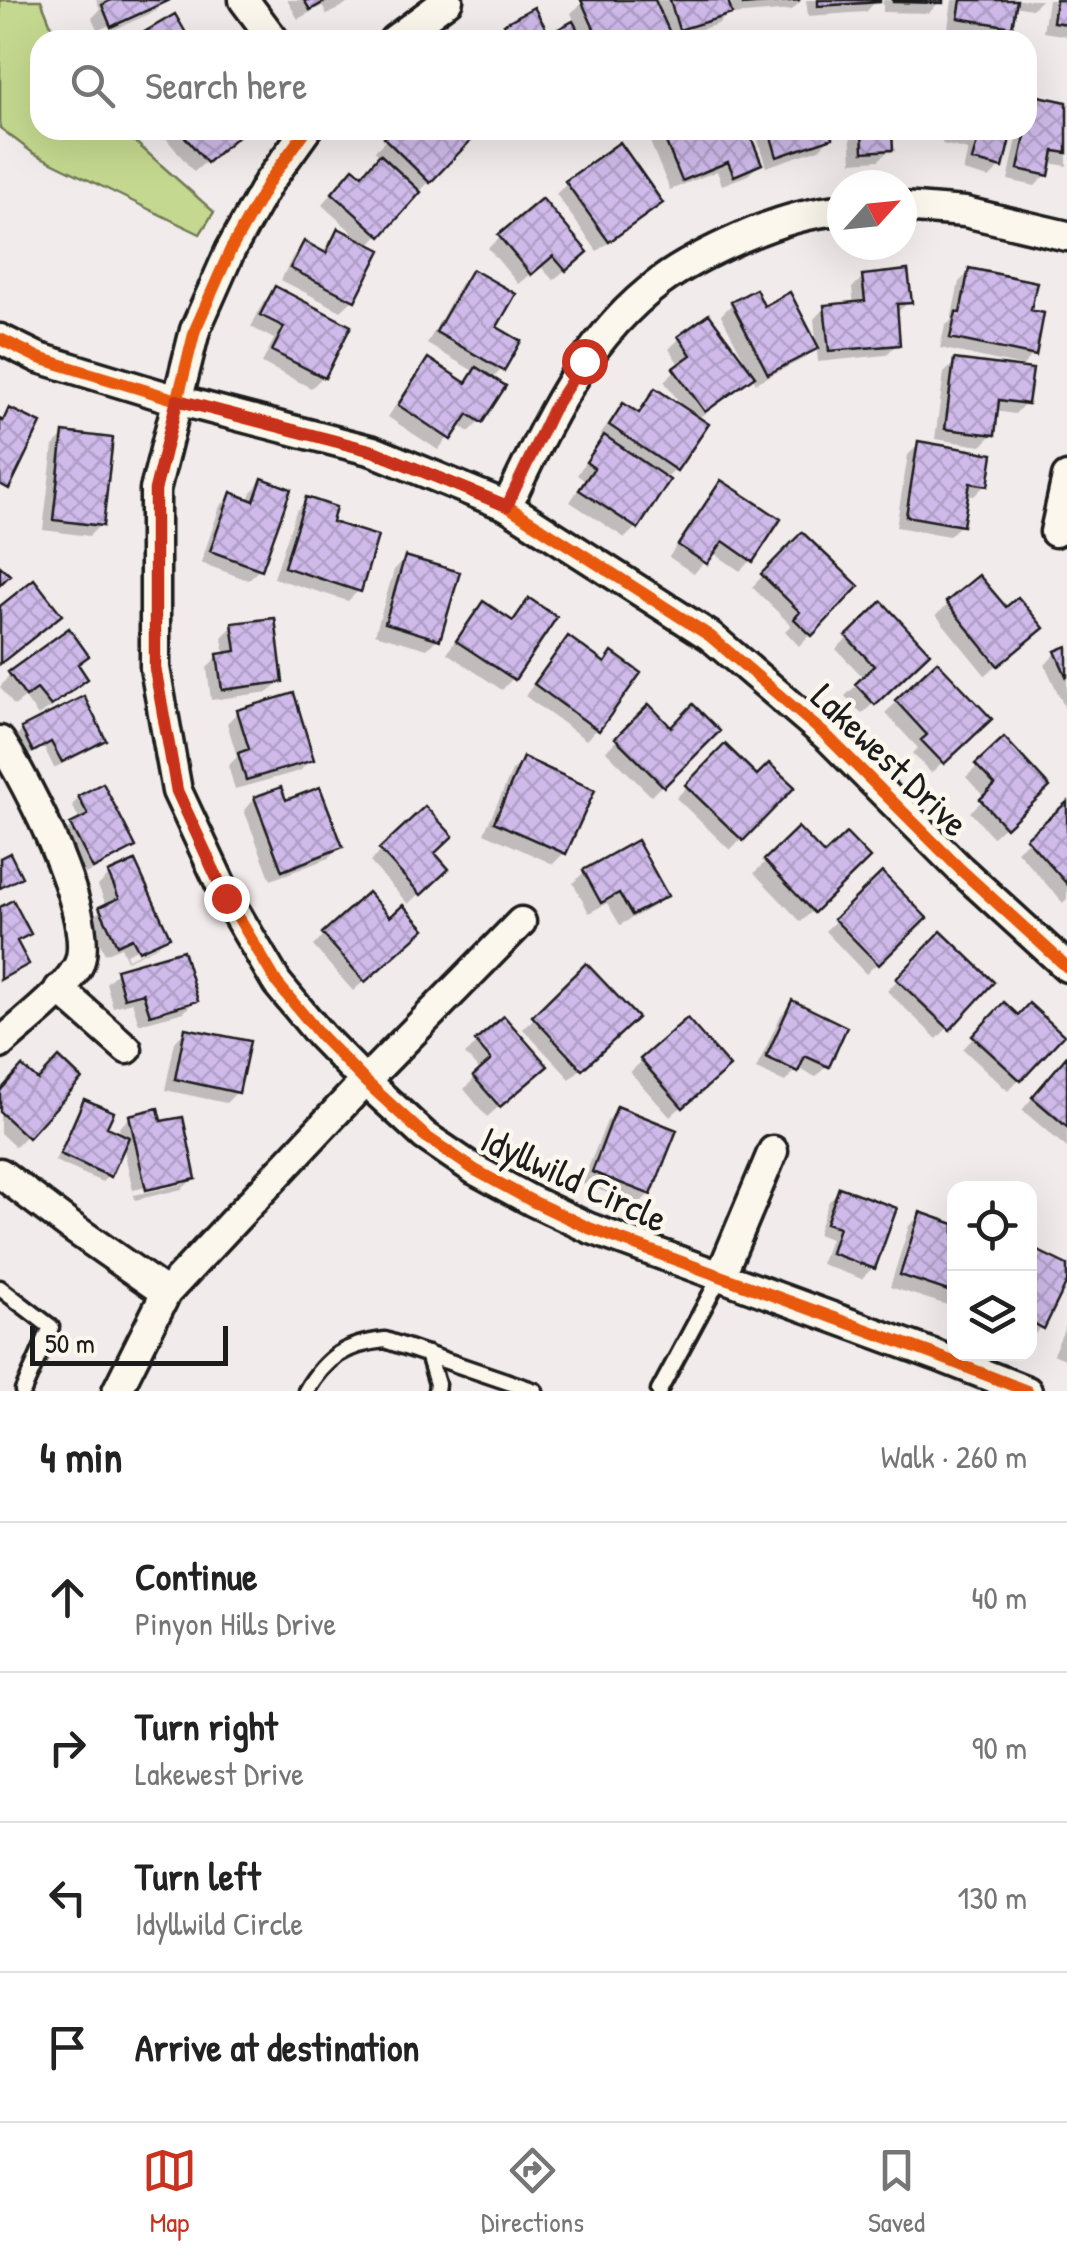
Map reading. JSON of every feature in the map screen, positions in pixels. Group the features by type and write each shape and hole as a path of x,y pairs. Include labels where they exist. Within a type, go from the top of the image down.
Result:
{"street":[{"path":"244,0 266,30"},
{"path":"408,30 448,0"},
{"name":"Idyllwild Circle","path":"299,140 268,183 230,251 195,330 155,490 155,668 177,791 226,898 277,983 321,1036 425,1136 476,1170 588,1228 1027,1391"},
{"path":"917,208 965,212 1067,236"},
{"path":"507,506 552,411 584,361 620,316 661,281 717,248 772,224 827,210"},
{"name":"Lakewest Drive","path":"0,339 39,358 177,400 373,451 507,506 710,636 828,737 1067,967"},
{"path":"1055,532 1067,478"},
{"path":"0,741 30,791 69,886 81,922 83,948 78,966 60,989 0,1044"},
{"path":"117,1391 166,1293 364,1081 521,922"},
{"path":"60,989 127,1049"},
{"path":"720,1277 773,1151"},
{"path":"0,1173 166,1293"}],"lane":[{"path":"659,1391 720,1277"},
{"path":"0,1288 51,1327 23,1391"},
{"path":"310,1387 316,1373 342,1352 361,1343 385,1340 535,1391"},
{"path":"428,1354 436,1391"}],"green space":[{"path":"0,0 41,0 53,30 30,30 30,140 133,140 214,212 200,234 33,153 0,128"}],"building":[{"path":"111,0 170,0 111,27 102,5"},
{"path":"304,0 328,0 310,10"},
{"path":"581,0 655,0 669,30 594,30"},
{"path":"670,0 728,0 732,14 679,30"},
{"path":"742,0 800,0 743,5"},
{"path":"818,0 880,0 880,2 818,6"},
{"path":"943,0 943,3 893,2"},
{"path":"961,0 1017,0 1012,27 958,18"},
{"path":"1056,0 1067,0 1067,24 1053,22"},
{"path":"534,7 547,30 507,30 504,24"},
{"path":"175,14 184,30 148,30"},
{"path":"573,21 578,30 556,30"},
{"path":"1037,96 1067,102 1067,153 1054,151 1049,176 1018,169 1024,140 1037,140"},
{"path":"187,140 233,140 207,163"},
{"path":"386,140 471,140 430,183"},
{"path":"665,140 752,140 762,164 734,176 728,162 682,181"},
{"path":"772,140 827,140 777,157"},
{"path":"862,140 892,140 893,150 863,152"},
{"path":"978,140 1010,140 1003,168 972,160"},
{"path":"620,142 663,203 609,242 565,181"},
{"path":"380,154 421,192 381,237 332,193 353,168 362,175"},
{"path":"542,198 588,252 566,271 553,256 531,275 498,235"},
{"path":"338,228 381,250 355,301 290,268 304,241 326,253"},
{"path":"969,268 1037,282 1031,310 1044,313 1036,356 950,338 956,312 960,313"},
{"path":"472,269 516,294 497,327 521,341 504,371 436,332"},
{"path":"908,270 912,303 897,304 900,345 829,351 824,305 865,301 862,275"},
{"path":"275,286 351,326 325,378 272,351 284,327 260,315"},
{"path":"756,289 764,306 790,292 819,348 768,374 731,302"},
{"path":"709,314 755,376 705,412 673,368 691,355 678,336"},
{"path":"428,358 466,383 476,367 506,386 482,423 468,414 451,440 398,405"},
{"path":"954,359 1033,369 1028,404 999,400 995,435 945,429"},
{"path":"655,388 709,424 677,471 609,425 623,403 639,413"},
{"path":"9,408 41,423 9,489 0,484 0,419 3,421"},
{"path":"63,432 113,438 103,526 53,520"},
{"path":"604,435 670,480 638,529 579,490 594,468 586,462"},
{"path":"918,441 993,454 988,486 970,483 963,526 906,516"},
{"path":"262,478 291,489 262,570 210,551 231,492 254,501"},
{"path":"721,480 781,519 753,562 723,541 707,564 678,545"},
{"path":"306,497 336,507 332,522 378,536 361,592 284,567"},
{"path":"802,532 859,586 812,636 794,619 800,612 761,574"},
{"path":"405,556 460,572 440,640 385,623"},
{"path":"0,566 10,575 0,585"},
{"path":"979,575 1006,607 1018,597 1044,628 998,666 946,602"},
{"path":"34,579 62,615 0,664 0,606"},
{"path":"529,598 557,617 515,680 456,641 483,601 513,621"},
{"path":"882,601 930,653 875,705 855,684 874,666 846,636"},
{"path":"275,618 283,682 222,690 217,654 236,651 232,623"},
{"path":"69,628 89,656 78,664 88,679 51,706 37,689 26,697 8,672"},
{"path":"568,636 605,663 612,652 641,673 599,731 534,684"},
{"path":"1067,646 1067,678 1055,651"},
{"path":"937,661 992,719 944,764 921,740 927,735 895,700"},
{"path":"294,693 314,760 246,780 238,753 249,749 237,710"},
{"path":"84,696 106,740 62,762 51,742 33,752 21,728"},
{"path":"649,704 671,727 693,704 720,731 664,787 615,738"},
{"path":"1004,737 1050,787 1006,828 980,799 995,785 975,764"},
{"path":"725,744 757,775 769,763 795,787 743,841 685,785"},
{"path":"523,757 595,790 566,854 494,822"},
{"path":"103,783 136,847 93,869 70,824 88,815 78,796"},
{"path":"281,787 286,800 320,787 343,847 282,871 254,797"},
{"path":"1067,802 1067,884 1026,838"},
{"path":"425,806 453,836 435,853 449,869 421,895 379,849"},
{"path":"798,827 824,854 846,833 870,858 814,913 764,860"},
{"path":"637,840 668,896 632,915 619,893 601,903 583,870"},
{"path":"10,853 22,877 0,888 0,858"},
{"path":"135,861 170,937 139,951 132,938 117,945 99,907 119,898 108,873"},
{"path":"882,872 927,918 879,965 834,919"},
{"path":"368,892 390,917 403,905 425,929 365,982 322,933"},
{"path":"13,900 31,934 17,941 29,964 0,980 0,907"},
{"path":"941,931 994,982 950,1030 896,979"},
{"path":"183,950 198,1001 150,1015 143,993 124,998 116,969"},
{"path":"586,963 638,1018 582,1070 532,1016"},
{"path":"792,1000 847,1027 829,1067 805,1056 798,1072 766,1057"},
{"path":"1004,1002 1018,1015 1029,1003 1064,1035 1021,1081 972,1036"},
{"path":"504,1016 548,1066 500,1107 473,1076 491,1060 475,1041"},
{"path":"687,1018 730,1067 683,1108 640,1059"},
{"path":"185,1028 250,1041 239,1093 175,1079"},
{"path":"1067,1056 1067,1127 1032,1097"},
{"path":"59,1057 82,1079 28,1138 0,1112 0,1091 22,1066 38,1080"},
{"path":"84,1099 114,1112 107,1127 129,1137 111,1177 60,1154"},
{"path":"617,1106 677,1130 651,1195 592,1172"},
{"path":"158,1108 161,1121 183,1117 196,1179 146,1190 129,1115"},
{"path":"839,1187 897,1208 875,1269 831,1253 839,1227 826,1223"},
{"path":"920,1212 947,1222 947,1291 900,1275"},
{"path":"1037,1250 1067,1265 1067,1282 1044,1329 1037,1325"}],"cycle path":[{"path":"299,140 268,183 230,251 195,330 155,490 155,668 177,791 227,898 277,983 321,1036 425,1136 475,1170 589,1228 1027,1391"},
{"path":"0,339 39,358 177,400 373,451 507,506 710,636 828,737 960,869 1067,967"}],"route":[{"path":"226,898 177,791 155,668 155,490 177,400 373,451 507,506 552,411 584,361"}]}
